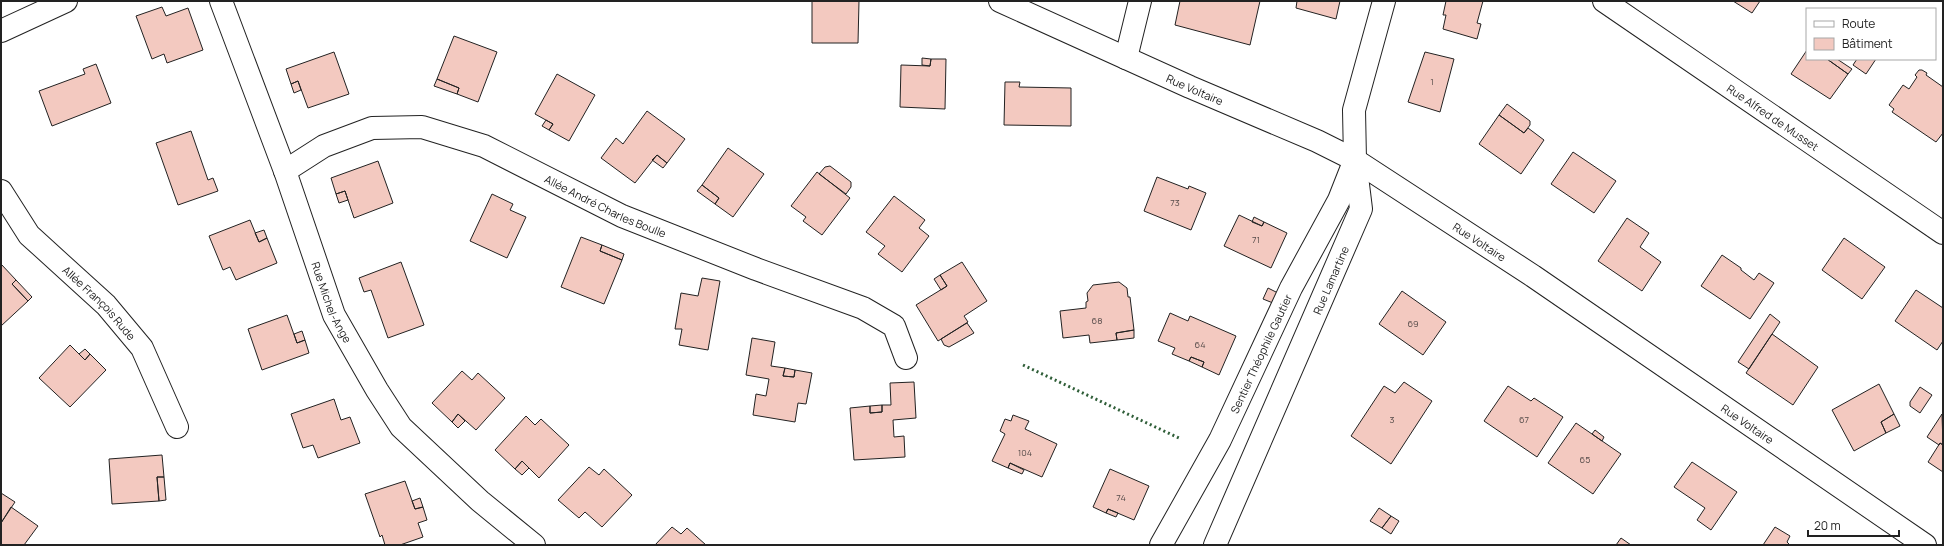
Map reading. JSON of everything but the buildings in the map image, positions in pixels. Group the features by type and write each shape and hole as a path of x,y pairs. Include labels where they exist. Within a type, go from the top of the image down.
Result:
{"street":[{"path":"1,31 66,1"},
{"name":"Rue Michel-Ange","path":"221,1 285,171 334,315 401,427 480,501 534,545"},
{"name":"Rue Voltaire","path":"1000,1 1126,58 1317,141 1354,160 1533,276 1925,545"},
{"path":"1126,58 1140,1"},
{"name":"Rue Lamartine","path":"1215,545 1361,208 1354,160 1354,110 1384,1"},
{"name":"Rue Alfred de Musset","path":"1604,1 1943,233"},
{"name":"Allée André Charles Boulle","path":"285,171 324,146 372,128 422,127 484,146 622,216 756,269 863,308 894,326 906,358"},
{"name":"Sentier Théophile Gautier","path":"1161,545 1220,440 1291,288 1340,200 1354,160"},
{"name":"Allée François Rude","path":"1,191 29,235 106,305 142,348 177,427"},
{"path":"1304,264 1331,278"}],"hedge":[{"path":"1023,365 1181,439"}]}
